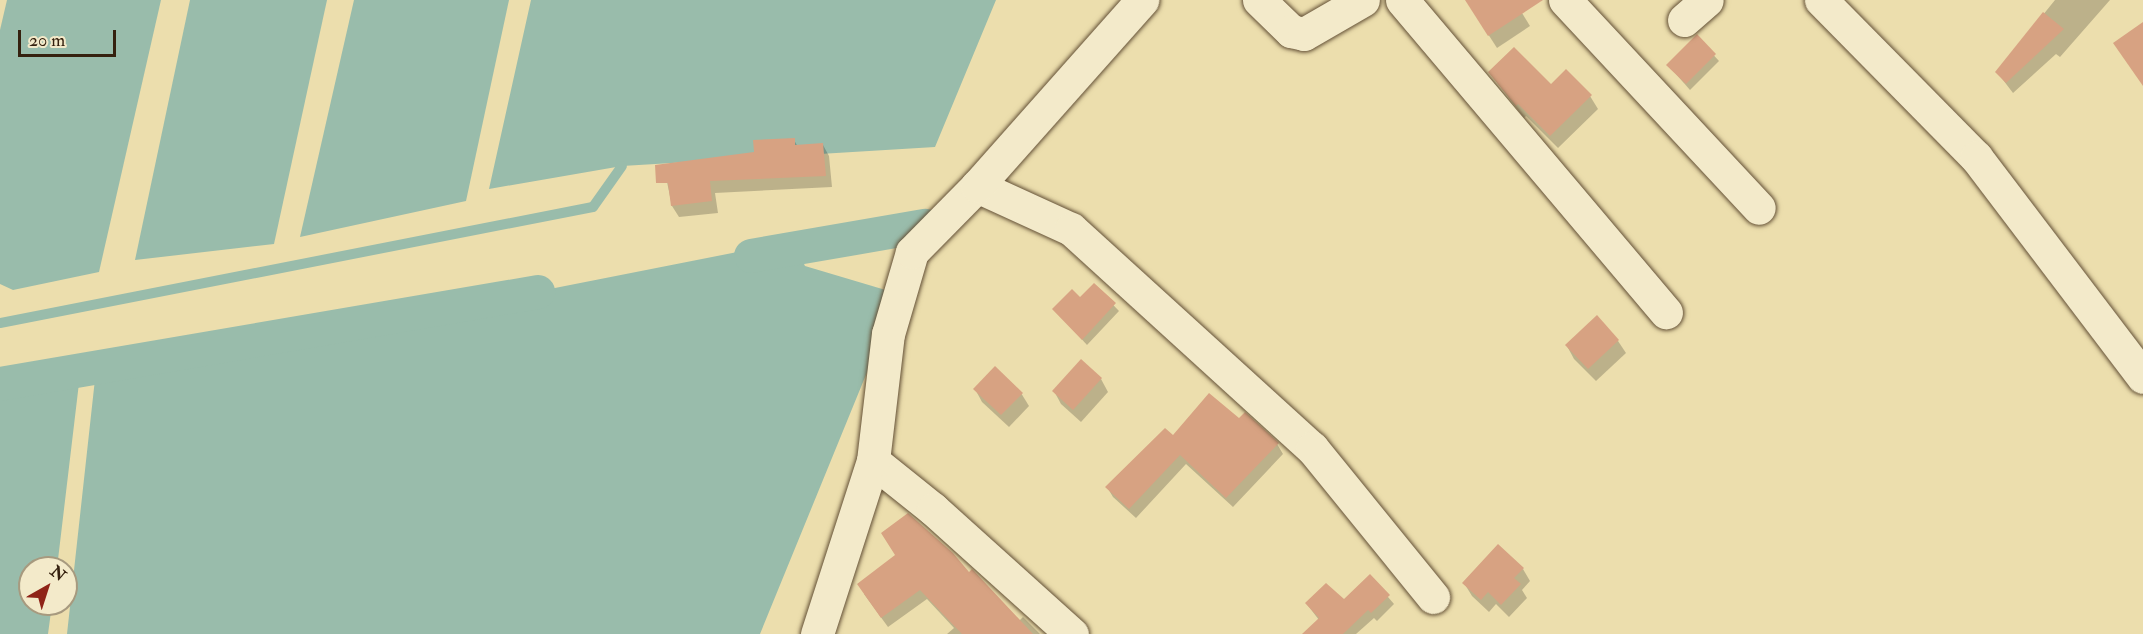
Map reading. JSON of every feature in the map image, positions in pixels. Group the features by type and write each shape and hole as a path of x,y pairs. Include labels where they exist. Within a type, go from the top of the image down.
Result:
{"street":[{"path":"817,634 873,461 888,334 912,252 977,186 1142,0"},
{"path":"1259,0 1291,31 1304,34 1363,0"},
{"path":"1402,0 1666,312"},
{"path":"1565,0 1759,208"},
{"path":"1821,0 1976,157 2143,377"},
{"path":"977,186 1071,229 1312,448 1433,597"},
{"path":"873,461 933,509 1072,634"}],"shaded area":[{"path":"7,0 161,0 99,272 13,290 0,284 0,30"},
{"path":"190,0 327,0 274,244 135,260"},
{"path":"354,0 509,0 466,201 300,237"},
{"path":"531,0 996,0 935,147 622,166 489,189"},
{"path":"793,241 805,266 899,294 760,634 67,634 69,616 78,616 78,556 76,556 95,379"},
{"path":"79,383 58,556 18,556 18,616 50,616 48,634 0,634 0,399"}],"building":[{"path":"1465,0 1543,0 1488,36"},
{"path":"2043,12 2064,29 2006,83 1995,72"},
{"path":"2143,22 2143,86 2113,43"},
{"path":"1697,34 1716,54 1686,84 1666,65"},
{"path":"1514,47 1551,84 1566,69 1592,95 1550,136 1518,104 1516,106 1488,72"},
{"path":"795,138 795,145 823,143 826,176 710,181 712,201 671,206 668,183 656,183 655,165 754,152 753,140"},
{"path":"1094,283 1116,303 1082,340 1052,309 1072,289 1080,297"},
{"path":"1597,315 1619,340 1588,369 1565,345"},
{"path":"1081,359 1102,378 1073,410 1052,391"},
{"path":"995,366 1023,393 1001,415 973,389"},
{"path":"1209,393 1239,418 1245,412 1279,443 1226,498 1180,455 1129,509 1105,487 1165,428 1173,435"},
{"path":"908,513 953,553 969,572 972,569 1033,634 962,634 920,590 881,618 857,584 895,555 881,533"},
{"path":"1498,544 1524,568 1514,578 1521,584 1501,605 1488,592 1481,600 1462,583"},
{"path":"1370,574 1390,595 1371,613 1368,610 1343,634 1302,634 1319,618 1305,603 1326,583 1344,599"}],"waterway":[{"path":"0,323 593,207 622,166"},
{"path":"751,256 925,226"},
{"path":"0,384 538,292"}]}
